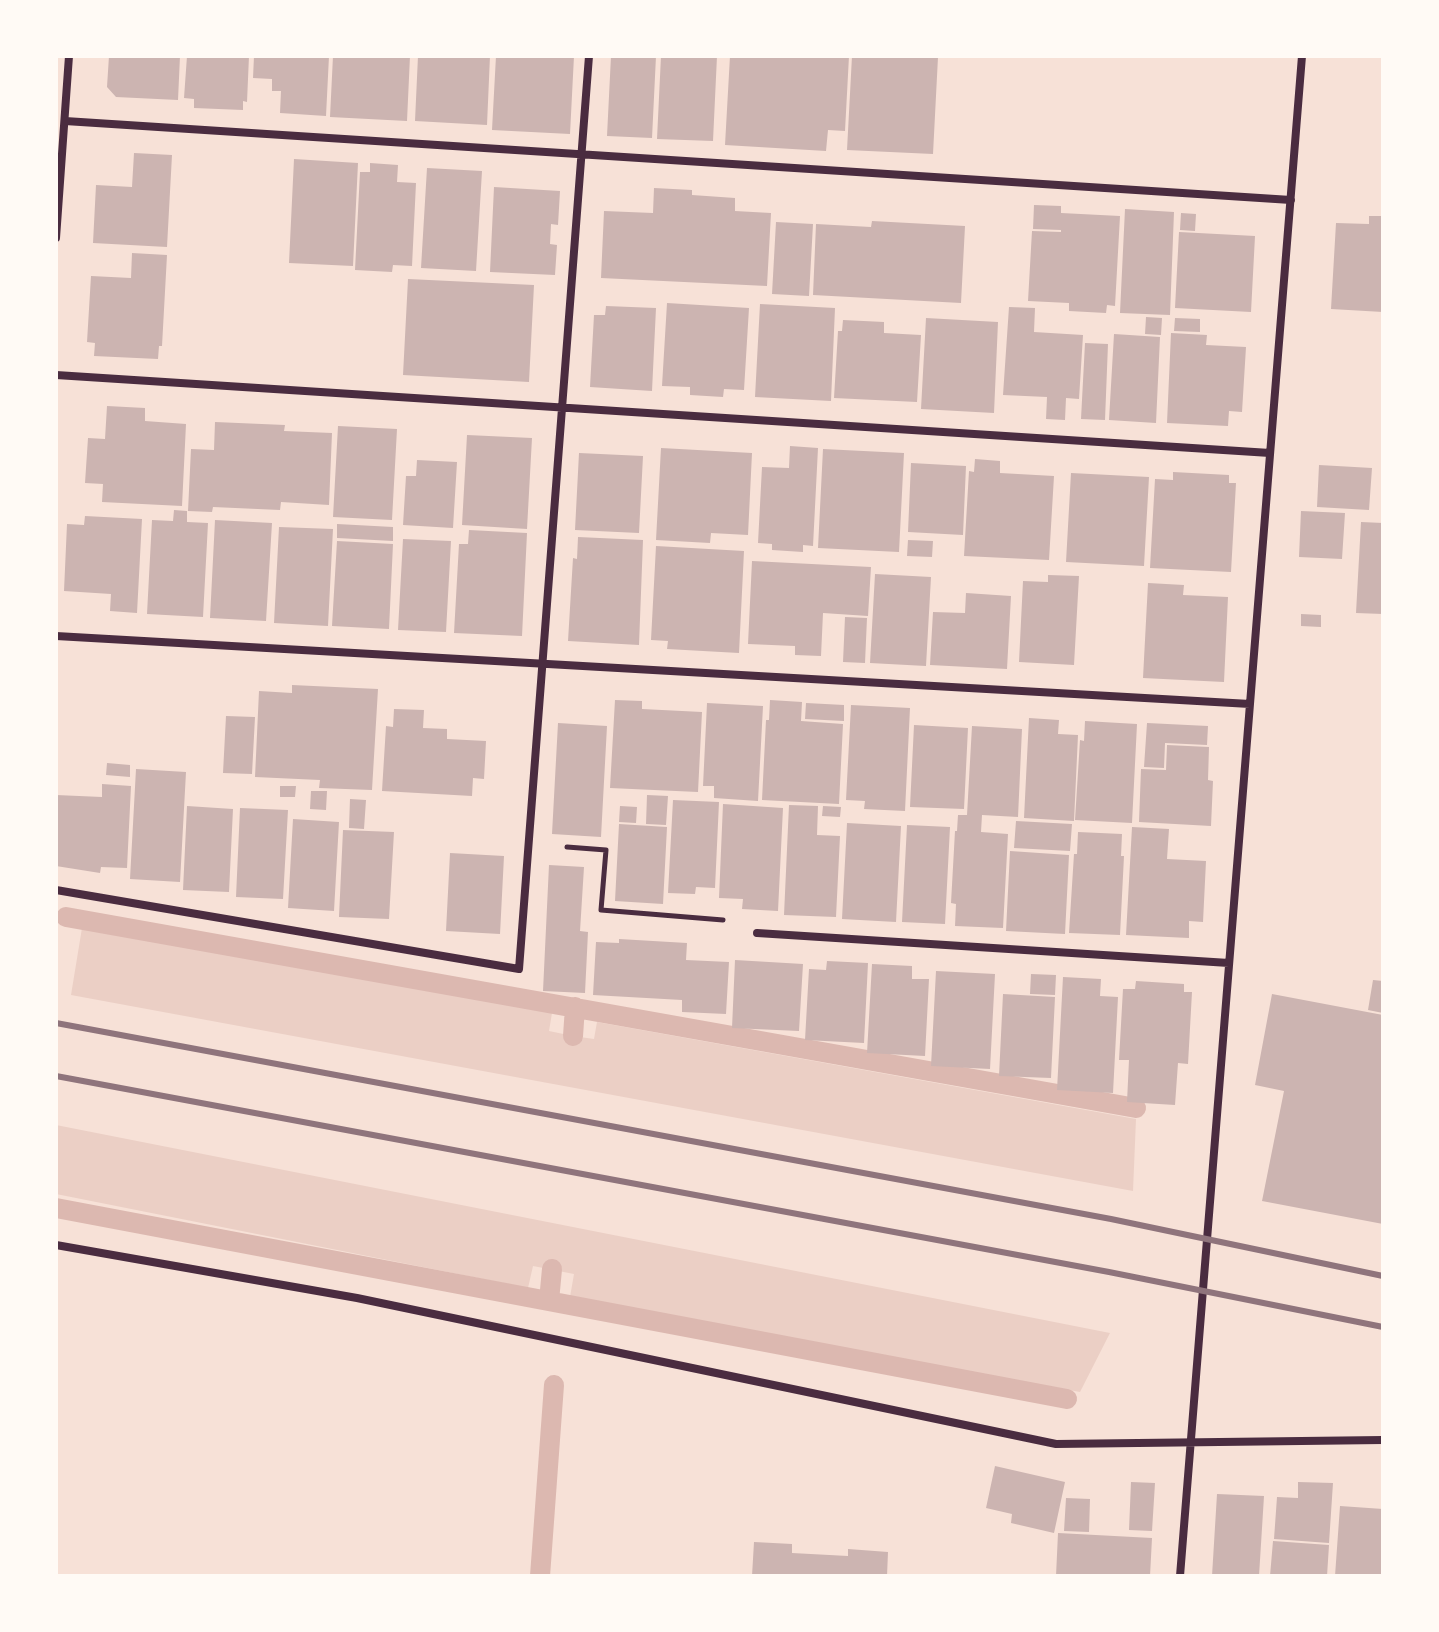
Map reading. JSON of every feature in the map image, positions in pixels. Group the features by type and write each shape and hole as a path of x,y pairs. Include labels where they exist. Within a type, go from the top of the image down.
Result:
{"street":[{"path":"56,238 69,56"},
{"path":"56,890 519,969 589,56"},
{"path":"1180,1576 1302,56"},
{"path":"65,121 1291,200"},
{"path":"56,375 1270,453"},
{"path":"56,636 1250,704"},
{"path":"757,933 1229,963"},
{"path":"56,1245 357,1298 1056,1444 1383,1440"}],"path":[{"path":"530,844 606,850 601,910 745,921 757,933"}],"shaded area":[{"path":"82,928 552,1013 549,1031 573,1036 594,1039 597,1022 1136,1119 1133,1191 71,995"},
{"path":"56,1125 1110,1333 1080,1392 570,1297 574,1274 533,1266 528,1288 56,1194"}],"building":[{"path":"109,56 180,56 178,100 116,97 107,87"},
{"path":"187,56 249,56 247,102 243,101 243,110 194,108 194,99 184,98"},
{"path":"254,56 329,56 326,116 280,113 281,91 272,91 272,79 253,78"},
{"path":"333,56 410,56 407,121 330,117"},
{"path":"418,56 490,56 487,125 415,121"},
{"path":"496,56 574,56 570,134 492,130"},
{"path":"611,56 656,56 652,138 607,136"},
{"path":"661,56 717,56 713,141 657,139"},
{"path":"730,56 849,56 845,131 828,130 826,151 725,145"},
{"path":"852,56 938,57 933,154 847,150"},
{"path":"134,153 172,155 167,247 93,243 96,185 132,187"},
{"path":"294,159 358,163 353,266 289,263"},
{"path":"370,163 398,165 397,182 416,183 412,266 393,265 392,272 355,270 360,172 370,172"},
{"path":"427,168 482,171 476,271 421,268"},
{"path":"494,187 560,191 558,225 551,224 550,244 557,245 555,275 490,272"},
{"path":"654,188 692,190 692,195 735,198 735,211 771,213 767,286 601,278 604,211 653,213"},
{"path":"1034,205 1061,206 1061,213 1120,216 1115,306 1107,305 1106,313 1069,311 1069,303 1028,301 1032,231 1061,232 1033,229"},
{"path":"1125,209 1174,212 1170,315 1120,313"},
{"path":"1181,213 1196,214 1195,231 1180,230"},
{"path":"1369,216 1383,216 1383,312 1331,309 1336,223 1369,224"},
{"path":"872,221 965,226 961,303 813,295 816,224 871,227"},
{"path":"776,222 813,224 809,296 772,294"},
{"path":"1179,232 1255,236 1251,312 1175,308"},
{"path":"132,253 167,255 162,346 159,346 158,359 94,356 95,343 87,342 91,276 131,278"},
{"path":"408,279 534,285 529,382 403,375"},
{"path":"667,303 749,308 744,390 724,389 723,397 690,395 690,387 662,386"},
{"path":"760,304 835,308 831,401 755,397"},
{"path":"606,306 656,308 652,391 590,387 594,315 605,315"},
{"path":"1009,307 1035,308 1034,332 1083,335 1079,399 1066,398 1065,420 1046,419 1047,397 1003,395"},
{"path":"1146,317 1162,318 1161,335 1145,334"},
{"path":"926,318 998,322 994,413 921,409"},
{"path":"1175,318 1200,319 1200,332 1174,331"},
{"path":"843,320 884,322 884,333 921,335 917,402 834,398 838,331 842,331"},
{"path":"1171,333 1207,335 1206,345 1246,347 1242,412 1229,411 1228,426 1167,423"},
{"path":"1114,334 1160,337 1156,423 1109,420"},
{"path":"1085,343 1108,344 1105,420 1081,419"},
{"path":"107,406 145,408 145,421 186,424 182,506 102,502 103,484 85,483 88,438 105,439"},
{"path":"215,422 285,425 284,431 332,433 329,505 281,502 280,510 213,507 212,512 188,511 191,449 214,450"},
{"path":"338,426 397,429 392,520 333,517"},
{"path":"467,435 532,438 527,529 462,525"},
{"path":"790,446 818,448 813,546 803,545 803,552 772,550 772,544 758,543 762,467 789,468"},
{"path":"661,448 752,453 748,535 711,533 710,543 656,540"},
{"path":"823,449 904,453 899,552 818,548"},
{"path":"579,453 643,456 639,533 575,530"},
{"path":"975,459 1000,461 1000,473 1054,476 1049,560 964,556 969,471 974,472"},
{"path":"417,460 457,462 453,528 403,525 406,476 416,476"},
{"path":"911,463 966,466 963,535 908,532"},
{"path":"1319,465 1372,468 1369,510 1317,507"},
{"path":"1173,472 1229,475 1229,483 1236,483 1231,572 1150,568 1155,479 1173,480"},
{"path":"1071,473 1149,477 1144,566 1066,562"},
{"path":"174,510 187,511 187,522 208,523 203,617 147,614 152,520 173,521"},
{"path":"1301,511 1345,513 1342,559 1299,557"},
{"path":"85,516 142,519 137,613 110,611 111,594 64,591 67,524 84,525"},
{"path":"215,520 272,523 266,621 210,618"},
{"path":"1361,522 1383,523 1383,614 1356,613"},
{"path":"337,524 393,527 393,541 337,538"},
{"path":"279,527 333,529 328,626 274,623"},
{"path":"469,530 527,533 522,636 454,633 459,544 468,544"},
{"path":"578,537 643,540 639,645 568,641 573,558 577,559"},
{"path":"403,539 451,541 446,632 398,630"},
{"path":"908,540 933,541 932,557 907,556"},
{"path":"337,541 393,544 389,629 332,626"},
{"path":"656,546 744,551 739,653 667,649 668,641 651,640"},
{"path":"752,561 871,567 868,616 823,613 821,656 795,655 795,646 748,644"},
{"path":"875,574 931,577 926,666 870,663"},
{"path":"1048,575 1079,576 1074,665 1019,662 1023,581 1048,582"},
{"path":"1148,583 1184,585 1183,595 1228,597 1224,682 1143,678"},
{"path":"966,593 1011,596 1007,669 930,665 933,612 965,613"},
{"path":"1301,614 1321,615 1321,627 1301,626"},
{"path":"845,617 867,618 865,663 843,662"},
{"path":"292,685 378,689 372,790 319,788 320,780 255,777 259,691 292,693"},
{"path":"615,700 642,701 642,709 702,712 698,792 610,788"},
{"path":"770,700 802,702 801,721 843,724 839,804 762,800"},
{"path":"707,703 763,706 758,801 714,798 714,786 703,786"},
{"path":"806,703 844,705 844,721 805,719"},
{"path":"851,705 910,708 905,811 864,809 865,801 846,800"},
{"path":"394,709 424,710 423,728 447,729 447,739 486,741 484,779 473,778 472,796 382,791 386,726 393,727"},
{"path":"226,716 255,717 252,774 223,773"},
{"path":"1029,718 1059,720 1058,734 1078,735 1074,821 1024,818"},
{"path":"1085,721 1137,724 1132,823 1075,820 1080,740 1084,741"},
{"path":"558,723 607,726 601,837 552,834"},
{"path":"1147,723 1208,726 1207,745 1165,743 1164,768 1144,767"},
{"path":"914,725 968,728 964,809 910,807"},
{"path":"972,726 1022,729 1018,817 982,815 981,832 1008,834 1003,928 955,926 956,904 951,903 955,831 958,815 967,815"},
{"path":"1167,745 1209,747 1208,780 1213,781 1211,826 1139,822 1141,769 1166,770"},
{"path":"107,763 130,765 130,777 106,775"},
{"path":"136,769 186,772 180,882 130,879"},
{"path":"102,784 131,786 127,868 101,867 100,873 56,866 56,795 102,797"},
{"path":"280,786 296,786 295,797 280,797"},
{"path":"311,791 327,791 326,810 310,809"},
{"path":"647,795 668,796 666,825 646,824"},
{"path":"350,799 366,800 364,829 349,828"},
{"path":"673,800 719,802 715,888 696,887 695,894 668,893"},
{"path":"723,804 783,808 778,911 742,909 743,899 719,898"},
{"path":"789,805 818,806 817,835 840,836 836,917 784,915"},
{"path":"187,806 233,809 229,892 183,890"},
{"path":"620,806 637,807 636,823 619,822"},
{"path":"823,806 841,807 840,817 822,816"},
{"path":"240,808 288,810 283,899 236,897"},
{"path":"293,819 339,822 334,911 288,908"},
{"path":"1016,821 1072,824 1070,851 1014,848"},
{"path":"847,823 901,826 896,922 842,919"},
{"path":"619,824 667,827 663,904 615,901"},
{"path":"907,825 950,827 945,924 902,922"},
{"path":"1132,827 1169,829 1167,859 1206,861 1203,922 1189,921 1189,938 1126,935"},
{"path":"343,830 394,832 389,919 339,917"},
{"path":"1078,832 1122,834 1121,856 1124,856 1120,935 1069,933"},
{"path":"1010,851 1069,855 1065,934 1006,931"},
{"path":"450,853 504,856 500,934 446,931"},
{"path":"549,865 584,867 580,931 588,932 585,993 543,991"},
{"path":"619,939 687,943 686,960 729,962 726,1014 682,1012 682,1000 593,995 596,942 619,943"},
{"path":"735,960 803,964 799,1031 732,1028"},
{"path":"827,961 868,963 864,1043 805,1040 809,969 826,970"},
{"path":"872,964 912,966 912,979 929,979 925,1056 867,1053"},
{"path":"936,971 995,974 990,1069 931,1066"},
{"path":"1031,974 1056,975 1055,995 1030,994"},
{"path":"1063,977 1101,979 1100,996 1118,997 1113,1093 1057,1090"},
{"path":"1373,980 1383,981 1383,1013 1368,1010"},
{"path":"1136,981 1184,984 1184,992 1192,992 1188,1064 1178,1063 1175,1105 1127,1102 1129,1060 1119,1060 1123,989 1135,989"},
{"path":"1003,994 1055,997 1051,1078 999,1076"},
{"path":"1272,994 1383,1015 1383,1224 1262,1201 1284,1091 1255,1085"},
{"path":"995,1466 1065,1482 1054,1533 1011,1523 1012,1514 986,1508"},
{"path":"1131,1482 1155,1483 1152,1531 1129,1530"},
{"path":"1298,1482 1333,1483 1329,1543 1274,1539 1277,1497 1298,1498"},
{"path":"1217,1494 1264,1496 1259,1576 1212,1576"},
{"path":"1066,1498 1090,1499 1089,1532 1064,1531"},
{"path":"1340,1506 1383,1509 1383,1576 1335,1576"},
{"path":"1058,1533 1152,1538 1150,1576 1056,1576"},
{"path":"1273,1541 1329,1545 1327,1576 1270,1576"},
{"path":"754,1542 792,1544 792,1553 848,1556 848,1549 888,1552 887,1576 752,1576"}],"waterway":[{"path":"66,917 1136,1108"},
{"path":"573,1036 575,1007"},
{"path":"56,1208 1067,1399"},
{"path":"549,1301 552,1269"},
{"path":"540,1576 554,1385"}],"railway":[{"path":"56,1023 1111,1219 1383,1276"},
{"path":"56,1076 1109,1272 1383,1327"}]}
